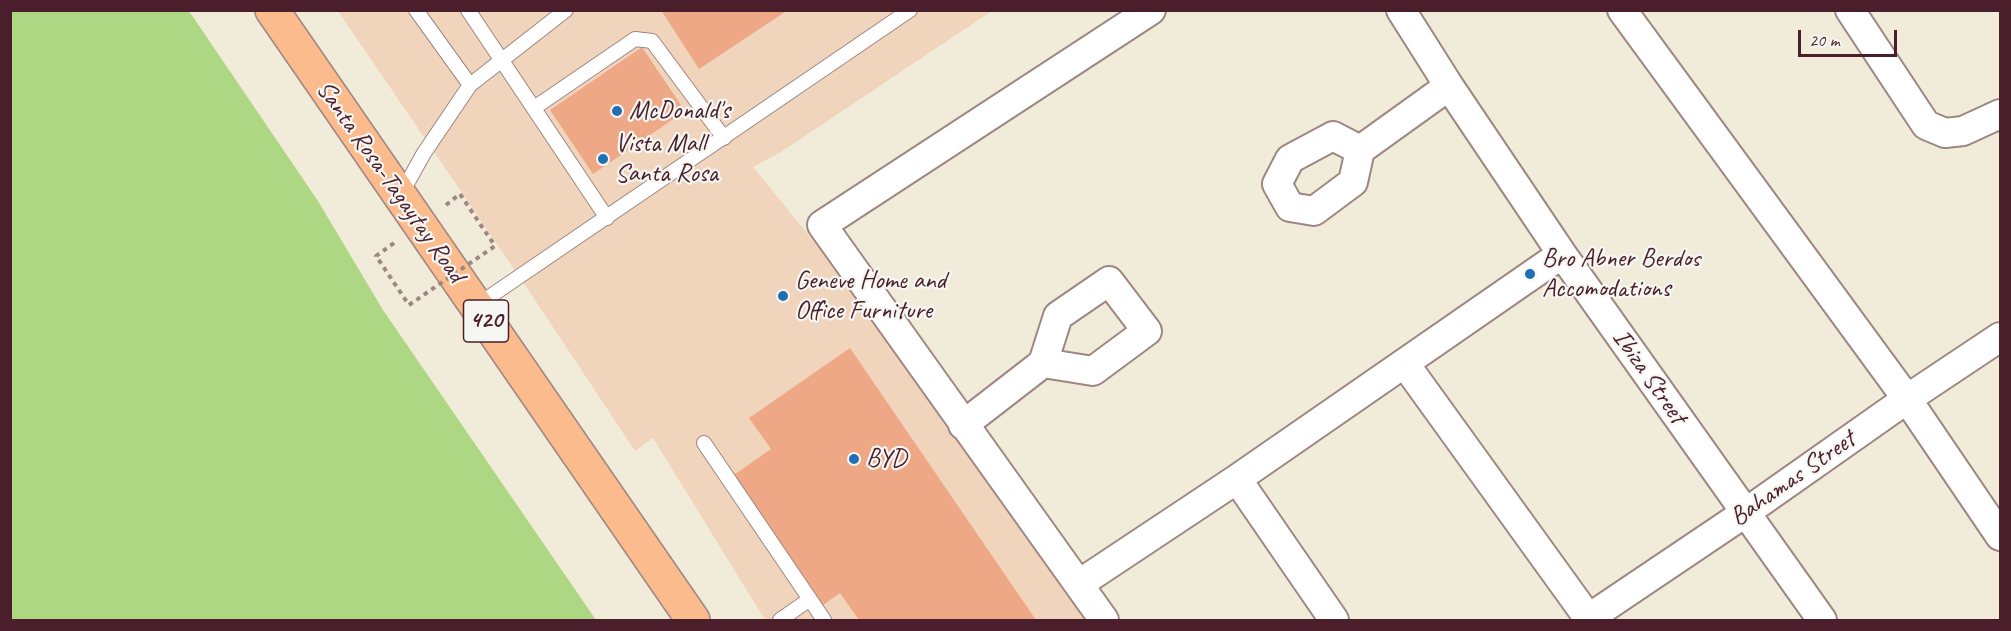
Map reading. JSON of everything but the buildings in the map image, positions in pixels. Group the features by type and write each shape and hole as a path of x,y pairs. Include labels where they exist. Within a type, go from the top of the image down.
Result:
{"main road":[{"name":"Santa Rosa-Tagaytay Road","path":"272,10 693,621"}],"street":[{"path":"1104,621 822,225 1151,10"},
{"name":"Ibiza Street","path":"1401,10 1562,254 1822,621"},
{"path":"1622,10 1907,399 2000,533"},
{"path":"1850,10 1926,125 1945,133 1963,131 2001,114"},
{"path":"1360,150 1449,86"},
{"path":"1079,584 1237,479 1562,254"},
{"name":"Bahamas Street","path":"1587,620 1907,399 2001,337"},
{"path":"963,425 1043,363"},
{"path":"1405,364 1587,620"},
{"path":"1237,479 1334,621"}],"lane":[{"path":"416,10 470,85"},
{"path":"468,10 607,218"},
{"path":"400,197 424,153 470,85 566,10"},
{"path":"476,306 910,10"},
{"path":"534,108 635,39 652,41 724,138"},
{"path":"704,443 824,621"},
{"path":"780,621 810,599"}],"path":[{"path":"376,256 409,305 495,246 460,194"}],"shaded area":[{"path":"338,11 992,11 781,152 753,167 857,294 1085,620 765,620 653,438 635,451"}],"green space":[{"path":"10,11 189,11 318,201 383,310 596,620 11,620"}],"place":[{"name":"McDonald's","path":"617,111"},
{"name":"Vista Mall Santa Rosa","path":"603,159"},
{"name":"Bro Abner Berdos Accomodations","path":"1530,274"},
{"name":"Geneve Home and Office Furniture","path":"783,296"},
{"name":"BYD","path":"854,459"}]}
